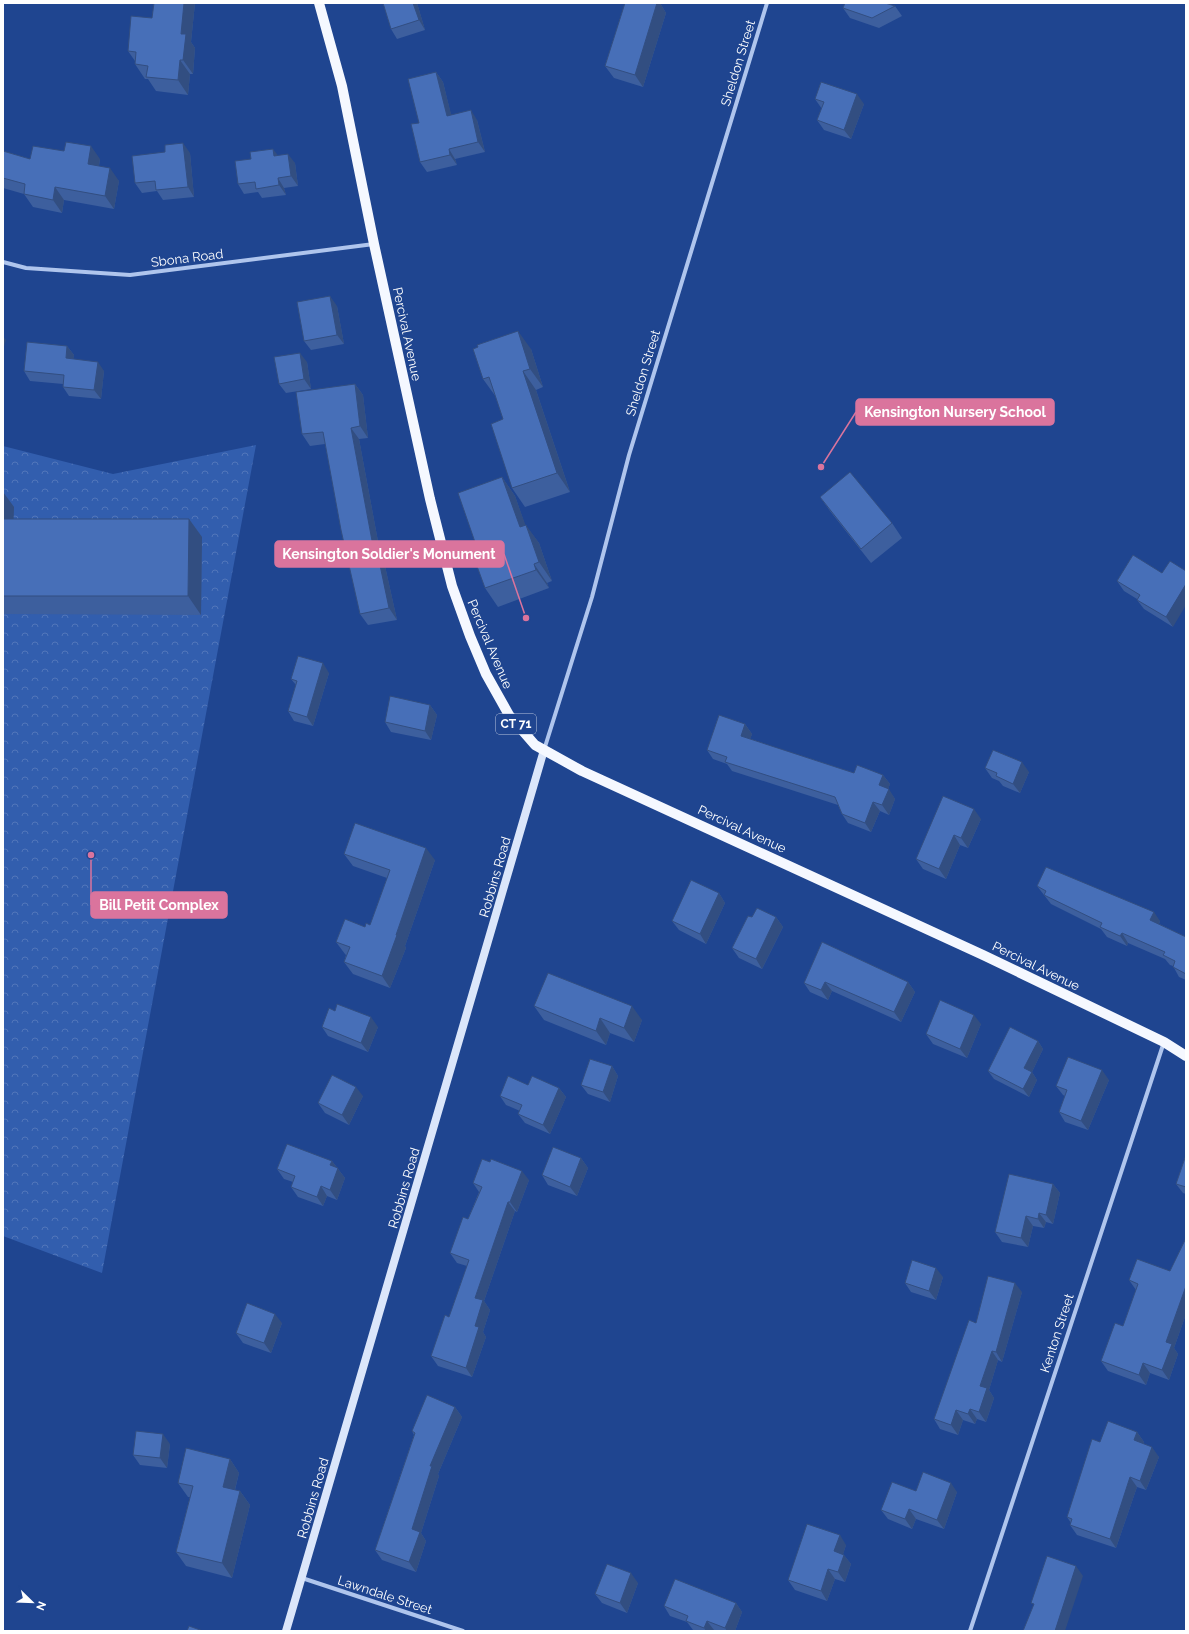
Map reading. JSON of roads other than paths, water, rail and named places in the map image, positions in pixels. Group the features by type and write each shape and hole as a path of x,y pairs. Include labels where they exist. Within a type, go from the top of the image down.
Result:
{"main road":[{"name":"Percival Avenue","path":"319,3 342,86 374,244 430,499 452,586 470,636 486,674 501,702 528,739 544,750 582,771 983,955 1164,1042 1186,1056"}],"street":[{"name":"Sheldon Street","path":"544,750 592,597 629,455 767,3"},
{"name":"Sbona Road","path":"3,262 26,268 130,275 374,244"},
{"name":"Robbins Road","path":"286,1631 544,750"},
{"name":"Kenton Street","path":"970,1631 1164,1042"},
{"name":"Lawndale Street","path":"302,1578 463,1631"}],"place":[{"name":"Kensington Nursery School","path":"821,467"},
{"name":"Kensington Soldier's Monument","path":"526,618"},
{"name":"Bill Petit Complex","path":"91,855"}]}
